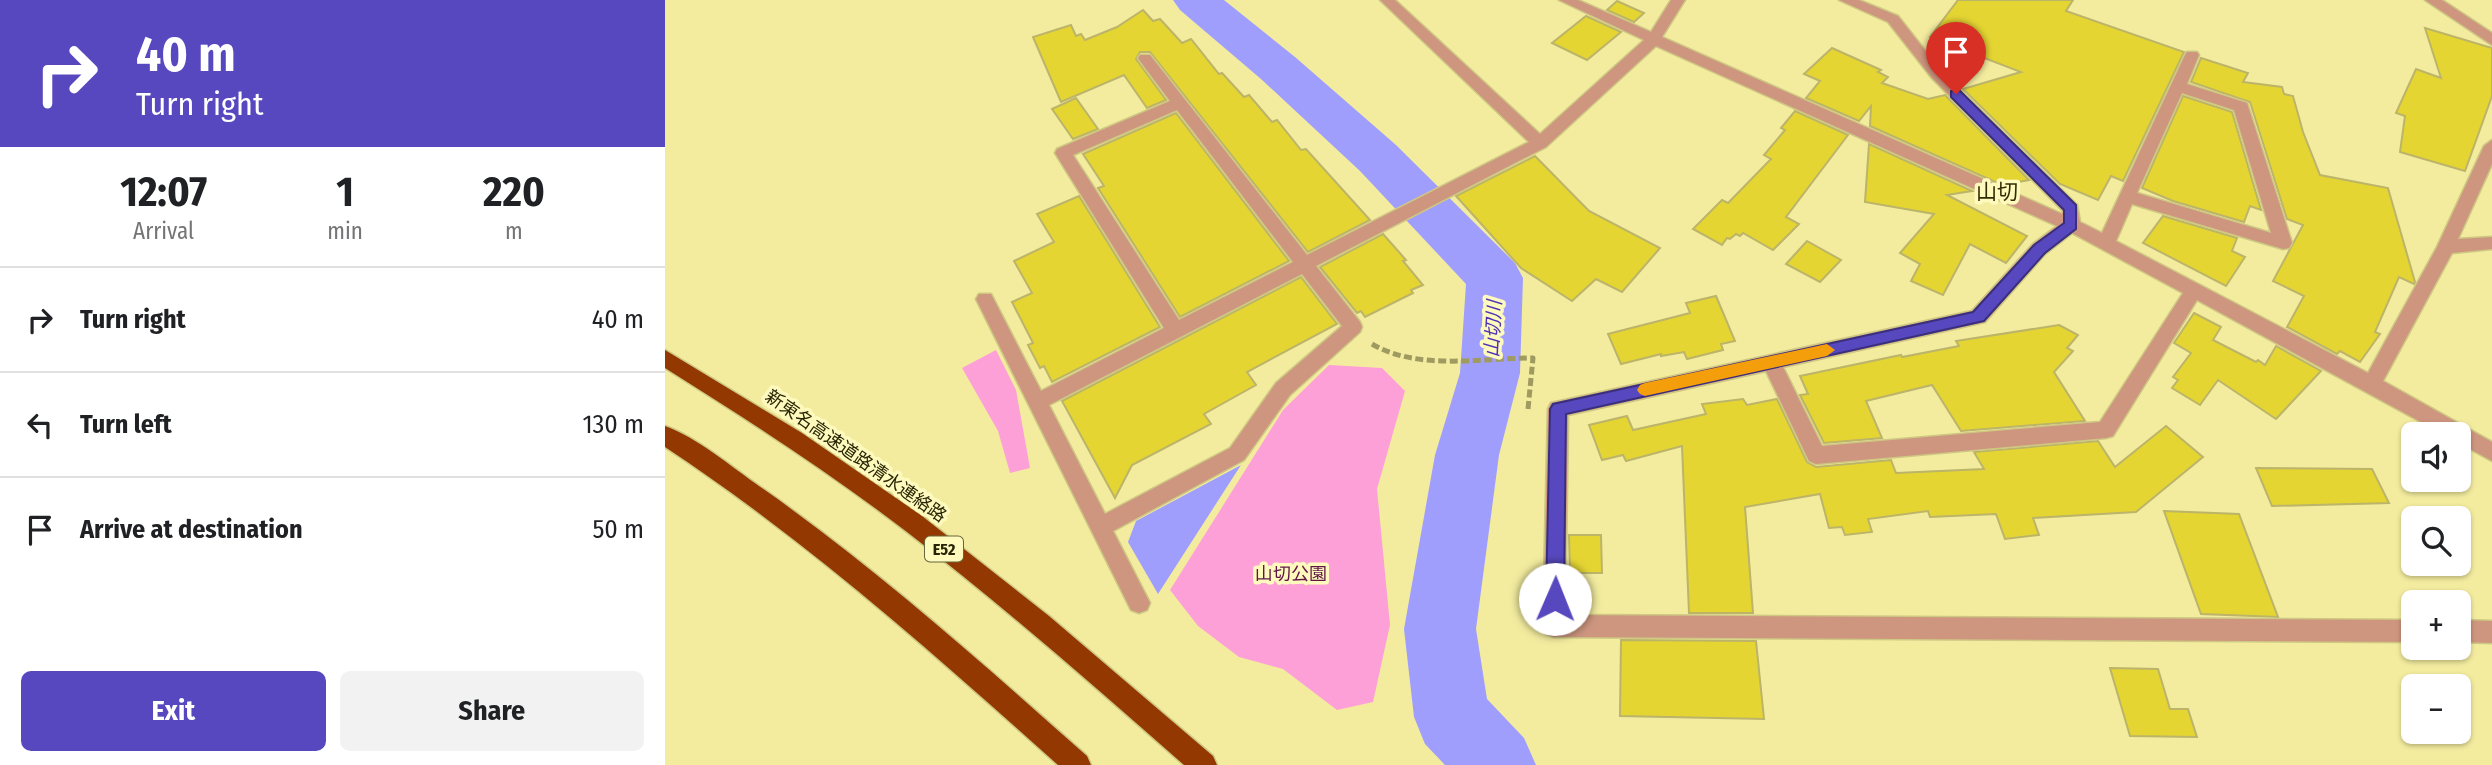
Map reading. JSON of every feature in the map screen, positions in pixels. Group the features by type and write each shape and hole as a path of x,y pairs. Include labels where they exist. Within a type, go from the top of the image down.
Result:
{"highway":[{"name":"新東名高速道路清水連絡路","path":"665,358 770,423 872,493 1086,662 1204,765"},
{"path":"665,435 712,464 910,615 1078,765"}],"street":[{"path":"1387,0 1540,143"},
{"path":"1566,0 2071,225 2372,384 2492,452"},
{"path":"1037,401 1540,143 1653,40 1678,0"},
{"path":"1846,0 1893,19 1937,75 2071,209 2071,225"},
{"path":"2432,0 2492,40"},
{"path":"2106,243 2193,55"},
{"path":"1100,527 1237,454 1283,389 1353,327 1145,58"},
{"path":"2127,196 2283,243 2241,107 2178,86"},
{"path":"1175,330 1063,153 1179,103"},
{"path":"2372,384 2446,247 2492,146"},
{"path":"2071,225 2039,249 1978,317 1558,409 1554,626 2401,631"},
{"path":"2446,247 2492,243"},
{"path":"1771,362 1816,455 2106,430 2195,289"},
{"path":"985,299 1139,603"},
{"path":"2471,631 2492,632"}],"path":[{"path":"1353,327 1378,349 1409,359 1533,358 1528,410 1558,409"}],"green space":[{"path":"996,350 1016,390 1030,468 1010,473 998,431 962,368"},
{"name":"山切公園","path":"1329,365 1382,368 1405,391 1377,489 1390,625 1373,702 1337,710 1283,669 1239,657 1198,626 1170,590 1283,410"}],"shaded area":[{"path":"1241,465 1158,594 1128,542 1136,521"}],"building":[{"path":"1958,0 2073,0 2066,11 2184,52 2123,181 2111,176 2098,200 2060,184 1963,89 2021,72 1930,37"},
{"path":"1617,1 1644,13 1634,22 1607,10"},
{"path":"1143,10 1153,21 1160,19 1182,43 1191,39 1219,74 1222,73 1244,97 1249,95 1272,122 1277,120 1301,150 1306,149 1370,220 1308,252 1150,52 1140,52 1136,59 1166,100 1147,108 1124,75 1061,102 1033,37 1071,25 1076,36 1081,34 1085,40 1117,27"},
{"path":"1586,16 1621,32 1587,60 1552,43"},
{"path":"2425,28 2492,48 2492,96 2465,171 2400,152 2405,116 2396,113 2416,69 2441,78"},
{"path":"1832,48 1881,70 1878,72 1888,77 1882,83 1928,99 1945,95 2029,180 2002,185 1870,126 1871,106 1859,121 1806,98 1820,81 1804,74"},
{"path":"2201,58 2248,73 2243,82 2282,87 2284,94 2293,96 2303,132 2320,175 2388,188 2415,282 2414,284 2399,277 2375,332 2380,334 2360,362 2340,351 2337,354 2287,327 2304,296 2273,281 2303,225 2287,219 2250,102 2191,82"},
{"path":"2183,96 2232,112 2261,210 2250,206 2244,222 2173,201 2142,188"},
{"path":"1076,98 1098,129 1073,139 1052,109"},
{"path":"1795,111 1848,135 1786,217 1799,224 1773,250 1743,233 1727,238 1722,245 1693,229 1722,200 1728,203 1771,159 1764,155 1785,130 1781,128"},
{"path":"1176,113 1289,261 1180,317 1098,188 1104,186 1083,154"},
{"path":"1869,144 1972,191 1947,195 2027,236 2006,263 1970,244 1943,295 1911,281 1920,264 1900,253 1934,214 1865,202"},
{"path":"1535,156 1589,211 1660,248 1622,292 1596,279 1572,301 1521,268 1456,196"},
{"path":"1079,196 1160,327 1052,382 1044,366 1040,368 1028,345 1033,343 1012,302 1032,293 1014,261 1054,242 1037,214"},
{"path":"2163,216 2237,238 2232,251 2245,257 2226,286 2143,243"},
{"path":"1383,234 1423,285 1411,290 1413,293 1365,317 1361,311 1357,313 1320,267"},
{"path":"1807,241 1841,260 1820,282 1786,264"},
{"path":"1301,277 1337,324 1247,372 1256,385 1204,414 1211,424 1132,465 1115,498 1062,401"},
{"path":"1716,296 1735,341 1721,344 1723,350 1687,359 1684,352 1661,354 1621,364 1608,334 1690,313 1686,303"},
{"path":"2194,313 2221,327 2213,340 2256,362 2258,360 2265,365 2276,346 2321,371 2276,419 2218,380 2200,405 2172,388 2178,380 2173,377 2191,353 2174,343"},
{"path":"2059,325 2078,335 2067,348 2073,351 2054,372 2085,421 1961,431 1932,385 1866,401 1882,438 1824,443 1800,395 1808,394 1800,376 1959,346 1956,341"},
{"path":"1743,399 1747,405 1777,399 1807,462 1816,467 1891,460 1896,473 1984,469 1974,452 2098,441 2115,467 2166,426 2203,457 2136,512 2033,518 2039,535 2005,539 1996,514 1930,517 1928,511 1868,519 1872,532 1845,535 1842,527 1829,528 1820,494 1745,507 1753,613 1689,613 1682,446 1626,461 1623,455 1602,460 1589,425 1627,416 1633,430 1706,414 1702,404"},
{"path":"2256,468 2372,469 2389,503 2272,506"},
{"path":"2164,511 2239,514 2278,617 2201,614"},
{"path":"1569,535 1601,535 1602,573 1570,573"},
{"path":"1621,640 1756,641 1764,719 1620,716"},
{"path":"2110,668 2158,669 2170,709 2188,709 2197,737 2130,736"}],"waterway":[{"name":"山切川","path":"1196,0 1278,68 1378,158 1495,278 1490,373 1467,455 1440,629 1452,717 1497,765"}],"slow traffic":[{"path":"1645,390 1827,350"}],"district":[{"name":"山切","path":"1997,192"}],"route":[{"path":"1555,599 1558,409 1978,317 2039,249 2071,225 2071,209 1956,94"}]}
